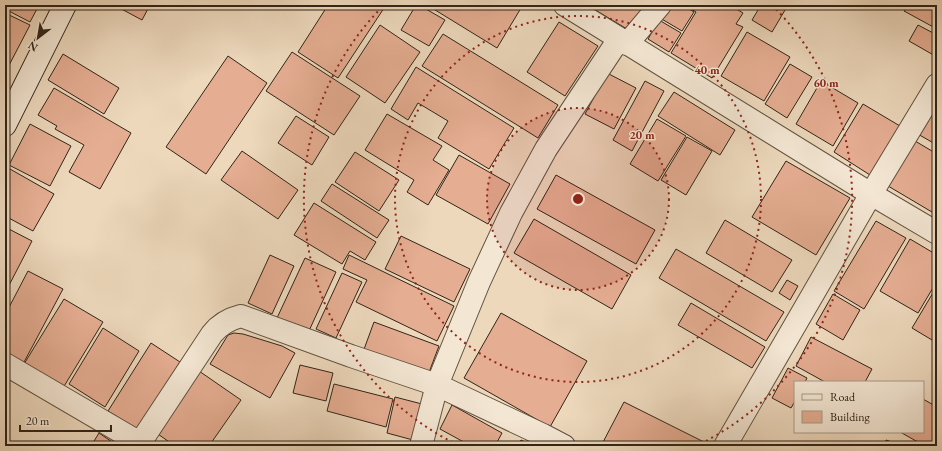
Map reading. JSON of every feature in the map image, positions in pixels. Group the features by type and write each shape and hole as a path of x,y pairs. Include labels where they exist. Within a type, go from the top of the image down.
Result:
{"street":[{"path":"5,125 65,5"},
{"path":"565,5 871,194 937,233"},
{"path":"421,446 437,385 479,282 511,213 546,150 623,41 660,5"},
{"path":"725,446 871,194 937,85"},
{"path":"5,364 143,444 217,327 232,318 241,316 351,356 437,385 564,446"}],"building":[{"path":"5,5 39,5 30,22 5,9"},
{"path":"114,5 150,5 142,20"},
{"path":"328,5 386,5 338,78 298,52"},
{"path":"416,5 419,5 445,20 429,46 401,30"},
{"path":"427,5 515,5 521,8 497,48"},
{"path":"587,5 640,5 647,9 632,32"},
{"path":"668,5 683,5 694,12 682,31 660,18"},
{"path":"691,5 730,5 743,13 736,24 743,27 712,78 671,53 696,12 689,8"},
{"path":"761,5 788,5 772,32 752,20"},
{"path":"908,5 937,5 937,29 904,11"},
{"path":"5,13 30,25 5,73"},
{"path":"659,20 681,33 669,52 648,39"},
{"path":"559,22 598,46 565,96 527,72"},
{"path":"380,25 420,52 385,103 346,77"},
{"path":"918,25 937,35 937,57 909,41"},
{"path":"747,32 790,57 764,101 721,76"},
{"path":"443,34 558,105 538,138 422,66"},
{"path":"292,52 360,96 334,135 266,91"},
{"path":"63,54 119,88 104,114 48,80"},
{"path":"228,56 267,83 206,174 166,147"},
{"path":"790,64 812,77 787,118 765,104"},
{"path":"416,67 514,128 489,169 438,138 448,121 418,103 408,120 391,109"},
{"path":"607,73 636,88 614,129 585,114"},
{"path":"645,81 664,91 632,151 613,140"},
{"path":"821,81 858,103 833,146 796,124"},
{"path":"54,88 131,133 100,189 69,172 84,145 55,129 57,126 38,115"},
{"path":"674,92 735,130 720,155 658,116"},
{"path":"937,102 937,145 916,133"},
{"path":"863,104 900,126 870,175 834,152"},
{"path":"387,114 442,146 433,160 449,170 428,205 407,192 414,180 365,150"},
{"path":"296,116 329,137 312,165 278,143"},
{"path":"657,119 686,136 658,181 630,164"},
{"path":"30,124 71,146 50,186 9,165"},
{"path":"687,137 712,151 686,195 661,180"},
{"path":"910,138 937,154 937,215 883,183"},
{"path":"242,151 298,190 278,219 221,180"},
{"path":"355,152 399,180 379,211 335,182"},
{"path":"459,155 510,184 488,224 436,195"},
{"path":"786,161 850,198 816,255 752,217"},
{"path":"10,169 54,194 33,231 5,216 5,178"},
{"path":"556,175 655,230 636,264 537,209"},
{"path":"332,184 389,220 377,238 321,201"},
{"path":"314,203 376,242 365,260 350,251 342,264 294,235"},
{"path":"534,219 631,275 612,309 514,253"},
{"path":"725,220 792,260 772,292 706,253"},
{"path":"876,221 906,238 864,309 834,291"},
{"path":"5,227 32,241 5,293"},
{"path":"401,236 470,269 454,302 385,269"},
{"path":"910,239 937,255 937,281 918,313 880,291"},
{"path":"676,249 784,312 766,341 659,278"},
{"path":"270,255 294,266 272,314 248,303"},
{"path":"349,255 454,306 437,341 356,302 367,280 343,269"},
{"path":"305,258 336,272 308,333 277,318"},
{"path":"28,271 63,289 23,364 5,355 5,315"},
{"path":"342,273 362,282 336,338 316,329"},
{"path":"787,280 798,286 790,300 779,293"},
{"path":"937,286 937,343 912,328"},
{"path":"833,294 860,310 843,340 816,324"},
{"path":"64,299 103,322 63,388 24,364"},
{"path":"691,303 765,347 752,368 678,325"},
{"path":"501,313 587,361 550,427 464,378"},
{"path":"374,322 439,346 428,375 363,352"},
{"path":"103,328 139,351 105,407 69,384"},
{"path":"234,333 243,334 282,346 295,353 270,398 210,364 228,335"},
{"path":"811,337 872,369 866,381 823,381 796,366"},
{"path":"151,343 180,362 137,429 108,411"},
{"path":"300,365 333,373 326,401 293,393"},
{"path":"788,368 807,378 806,381 794,381 794,403 791,408 772,398"},
{"path":"199,371 241,400 209,446 175,446 155,432"},
{"path":"334,384 393,399 386,427 327,411"},
{"path":"395,397 422,404 413,440 387,433"},
{"path":"924,400 937,407 937,446 925,446 902,433 924,433"},
{"path":"624,402 706,443 704,446 601,446"},
{"path":"452,405 502,433 495,446 471,446 440,429"},
{"path":"99,433 118,446 91,446"},
{"path":"521,440 533,446 518,446"},
{"path":"886,440 904,446 884,446"},
{"path":"257,441 263,446 253,446"}]}
